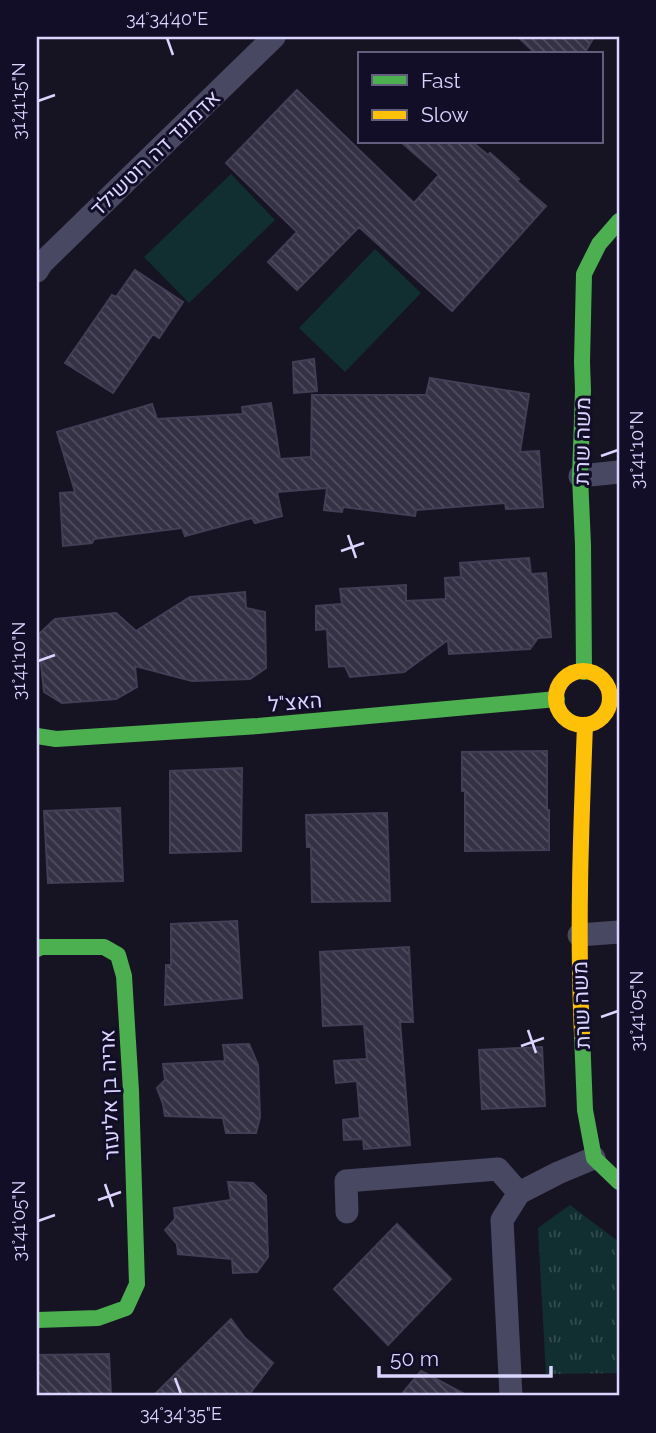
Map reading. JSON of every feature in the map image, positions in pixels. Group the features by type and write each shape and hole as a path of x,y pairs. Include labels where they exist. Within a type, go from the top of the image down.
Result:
{"street":[{"name":"אדמונד דה רוטשילד","path":"37,271 42,263 274,37"},
{"name":"משה שרת","path":"584,671 580,476 584,274 599,244 619,221"},
{"path":"580,476 619,472"},
{"path":"584,671 599,676 615,696 603,716 592,724 585,725 565,718 556,699 564,680 584,671"},
{"name":"האצ\"ל","path":"37,736 56,738 258,726 556,699"},
{"name":"משה שרת","path":"585,725 579,978 585,1110 594,1158"},
{"path":"579,935 619,932"},
{"name":"אריה בן אליעזר","path":"37,949 104,947 118,955 121,965 124,976 131,1091 137,1284 126,1308 107,1315 98,1318 37,1320"},
{"path":"511,1396 502,1220 519,1193 558,1172 594,1158 619,1182"},
{"path":"347,1212 346,1181 498,1169 519,1193"}],"green space":[{"path":"231,174 275,220 189,303 144,257"},
{"path":"375,249 421,293 345,372 299,328"},
{"path":"570,1205 619,1242 619,1373 546,1374 538,1228"}],"building":[{"path":"518,37 594,37 585,52 534,52"},
{"path":"297,90 414,203 439,175 403,144 474,144 488,155 490,153 546,206 452,311 359,227 297,290 268,262 297,232 226,163"},
{"path":"135,270 183,302 159,338 153,334 113,393 65,363 112,295 116,297"},
{"path":"314,359 317,391 294,393 293,362"},
{"path":"430,378 529,394 520,452 539,451 543,507 506,509 505,503 416,510 415,516 343,507 342,512 324,510 327,488 277,492 282,516 255,523 252,518 185,536 182,528 94,539 92,543 63,546 60,493 75,492 57,432 152,404 157,419 243,414 242,407 271,403 280,459 311,457 312,395 426,395"},
{"path":"529,558 531,574 546,573 551,637 538,638 530,649 449,654 448,640 404,672 350,677 345,666 329,667 327,629 316,630 316,606 342,604 340,589 406,585 406,601 446,599 445,578 461,577 460,563"},
{"path":"245,592 246,608 265,612 266,668 250,679 192,681 135,666 137,687 116,699 62,703 44,692 38,635 55,619 116,613 136,631 190,597"},
{"path":"547,751 549,850 465,851 462,752"},
{"path":"242,768 241,851 170,853 170,771"},
{"path":"120,808 123,881 48,883 44,811"},
{"path":"387,813 390,901 312,902 311,847 307,847 306,815"},
{"path":"237,921 242,998 165,1005 166,965 171,965 171,924"},
{"path":"409,947 413,1022 400,1022 410,1145 364,1149 363,1139 344,1140 343,1120 360,1118 357,1081 336,1083 334,1061 367,1059 364,1024 323,1026 320,952"},
{"path":"249,1044 258,1065 260,1117 256,1133 226,1133 223,1118 165,1116 157,1088 165,1080 163,1064 225,1061 223,1045"},
{"path":"542,1047 545,1106 482,1109 479,1050"},
{"path":"228,1182 253,1183 266,1196 268,1257 257,1272 233,1273 232,1259 178,1254 177,1244 165,1230 175,1219 174,1208 231,1200"},
{"path":"397,1224 451,1279 388,1345 334,1289"},
{"path":"231,1319 245,1338 273,1363 248,1396 153,1396"},
{"path":"109,1354 111,1396 37,1396 37,1355"},
{"path":"421,1371 468,1396 400,1396"}],"traffic: fast":[{"path":"584,672 580,476 584,274 599,244 619,221"},
{"path":"37,736 56,739 258,726 557,699"},
{"path":"37,949 104,947 118,955 124,976 131,1091 137,1284 126,1308 98,1318 37,1320"},
{"path":"582,1034 585,1110 594,1158 619,1182"}],"traffic: slow":[{"path":"583,671 602,679 610,698 602,717 583,725 564,717 556,698 564,679 583,671"},
{"path":"582,1034 580,918 585,725"}]}
